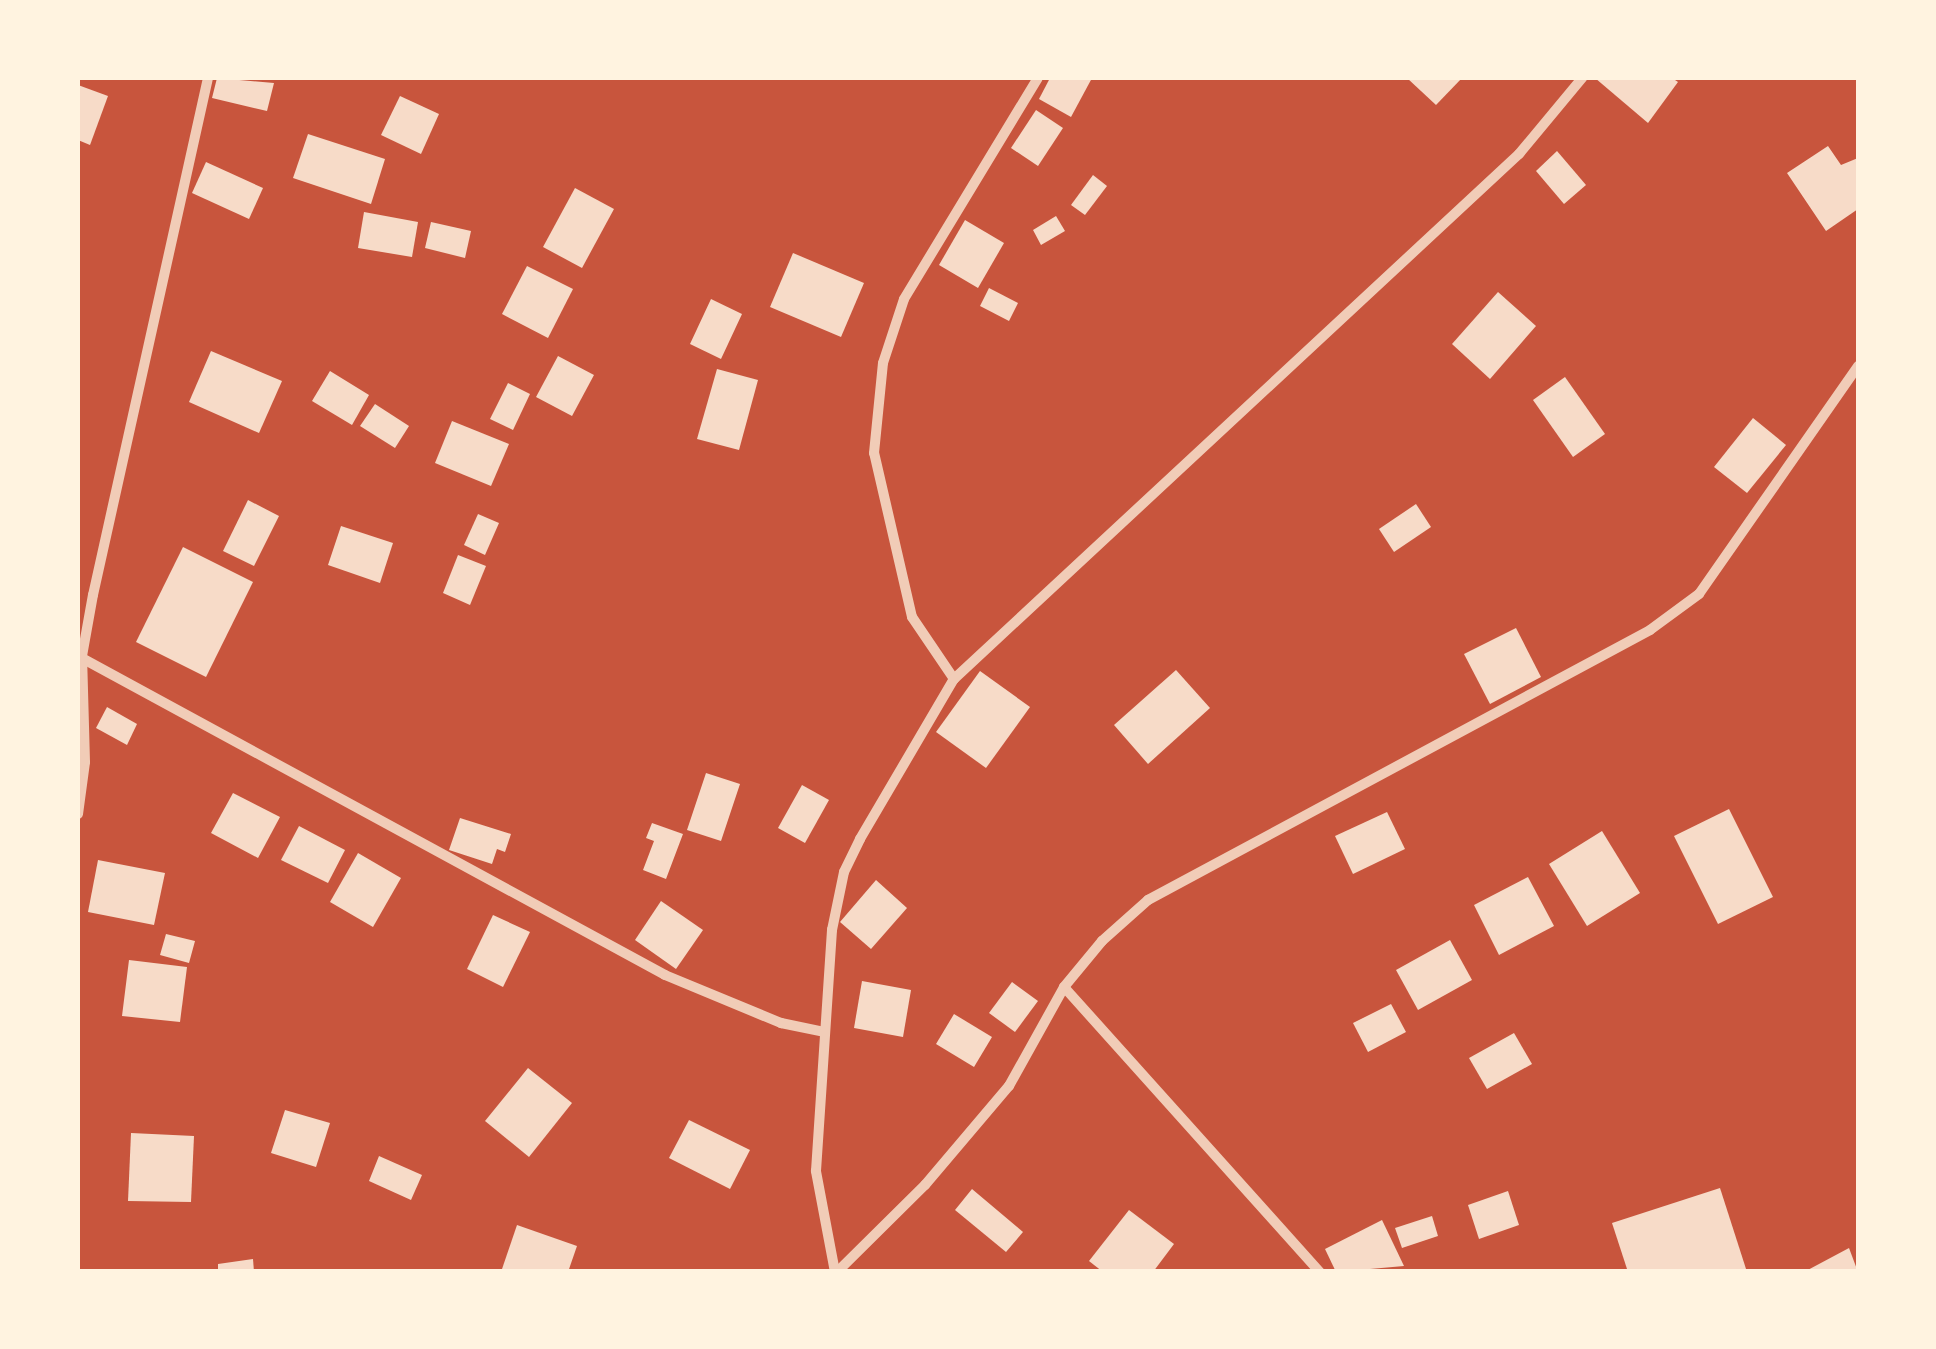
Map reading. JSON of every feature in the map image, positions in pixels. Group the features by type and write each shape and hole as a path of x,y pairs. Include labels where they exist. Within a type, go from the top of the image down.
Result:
{"street":[{"path":"78,814 84,762 80,656 208,78"},
{"path":"954,679 912,618 874,453 883,363 904,299 1038,78"},
{"path":"836,1272 816,1171 825,1032 844,872 954,679 1519,154 1582,78"},
{"path":"836,1272 925,1186 1009,1086 1064,987 1102,940 1148,900 1650,630 1699,594 1858,366"},
{"path":"80,656 665,975 781,1022 825,1032"},
{"path":"1064,987 1320,1272"}],"building":[{"path":"217,78 274,83 267,111 212,98"},
{"path":"1050,78 1092,78 1071,117 1039,99"},
{"path":"1407,78 1462,78 1436,105"},
{"path":"1595,78 1672,78 1678,82 1648,123"},
{"path":"78,85 108,96 90,145 78,140"},
{"path":"400,96 439,114 421,154 381,135"},
{"path":"1036,110 1063,128 1038,166 1011,148"},
{"path":"308,134 385,159 371,204 293,178"},
{"path":"1828,146 1841,165 1858,158 1858,209 1826,231 1787,173"},
{"path":"1557,151 1586,185 1564,204 1536,171"},
{"path":"206,162 263,188 249,219 192,193"},
{"path":"1093,175 1107,186 1085,215 1071,205"},
{"path":"575,188 614,209 582,268 543,247"},
{"path":"364,212 418,222 412,257 358,248"},
{"path":"1056,216 1065,231 1041,245 1033,230"},
{"path":"965,220 1004,243 978,288 939,265"},
{"path":"431,222 471,231 465,258 425,248"},
{"path":"793,253 864,283 841,337 770,307"},
{"path":"527,266 573,289 548,338 502,314"},
{"path":"989,288 1018,303 1009,321 980,306"},
{"path":"1498,292 1536,326 1490,379 1452,344"},
{"path":"711,299 742,314 721,359 690,344"},
{"path":"211,351 282,381 259,433 189,402"},
{"path":"558,356 594,375 572,416 536,397"},
{"path":"717,369 758,380 739,450 697,439"},
{"path":"330,371 369,395 352,425 312,401"},
{"path":"1565,377 1605,434 1573,457 1533,400"},
{"path":"508,383 530,394 513,430 490,419"},
{"path":"375,404 409,426 395,448 360,426"},
{"path":"1753,418 1786,445 1747,493 1714,467"},
{"path":"452,421 509,444 491,486 435,463"},
{"path":"248,500 279,516 254,566 223,551"},
{"path":"1416,504 1431,527 1394,552 1379,529"},
{"path":"478,514 499,523 485,555 464,545"},
{"path":"341,526 393,543 380,583 328,565"},
{"path":"183,547 253,582 206,677 136,642"},
{"path":"458,555 486,566 470,605 443,593"},
{"path":"1516,628 1541,677 1490,704 1464,654"},
{"path":"1176,670 1210,708 1148,764 1114,725"},
{"path":"980,671 1030,707 986,768 936,732"},
{"path":"107,707 137,724 127,745 96,728"},
{"path":"706,773 740,784 721,841 687,830"},
{"path":"802,785 829,800 805,843 778,828"},
{"path":"233,793 280,817 258,858 211,833"},
{"path":"1729,809 1773,897 1718,924 1674,836"},
{"path":"1387,812 1405,849 1353,874 1335,836"},
{"path":"460,818 511,834 505,852 497,849 492,864 449,850"},
{"path":"652,823 683,834 666,879 643,870 654,841 646,838"},
{"path":"299,826 345,850 328,883 281,860"},
{"path":"1602,831 1640,893 1587,926 1549,864"},
{"path":"358,853 401,878 373,927 330,902"},
{"path":"98,860 165,873 154,925 88,912"},
{"path":"1528,877 1554,926 1499,955 1474,905"},
{"path":"876,880 907,908 871,949 840,922"},
{"path":"661,901 703,930 676,969 635,940"},
{"path":"493,915 530,932 503,987 467,969"},
{"path":"166,934 195,941 189,963 160,955"},
{"path":"1450,940 1472,980 1418,1010 1396,970"},
{"path":"129,960 187,967 180,1022 122,1016"},
{"path":"862,981 911,990 903,1037 854,1028"},
{"path":"1012,982 1038,1001 1015,1032 989,1013"},
{"path":"1391,1004 1406,1032 1368,1052 1353,1023"},
{"path":"954,1014 992,1037 974,1067 936,1044"},
{"path":"1514,1033 1532,1064 1487,1089 1469,1058"},
{"path":"528,1068 572,1103 529,1157 485,1121"},
{"path":"285,1110 330,1123 316,1167 271,1153"},
{"path":"689,1120 750,1150 730,1189 669,1158"},
{"path":"131,1133 194,1136 191,1202 128,1201"},
{"path":"379,1156 422,1175 411,1200 369,1181"},
{"path":"1720,1188 1747,1272 1628,1272 1612,1223"},
{"path":"972,1189 1023,1232 1006,1252 955,1210"},
{"path":"1508,1191 1519,1225 1479,1239 1468,1205"},
{"path":"1129,1210 1174,1244 1153,1272 1103,1272 1089,1261"},
{"path":"1432,1216 1438,1236 1402,1248 1395,1228"},
{"path":"1382,1220 1404,1266 1336,1272 1325,1249"},
{"path":"517,1225 577,1246 568,1272 501,1272"},
{"path":"1849,1248 1858,1272 1804,1272"},
{"path":"253,1259 254,1272 218,1272 218,1264"}]}
